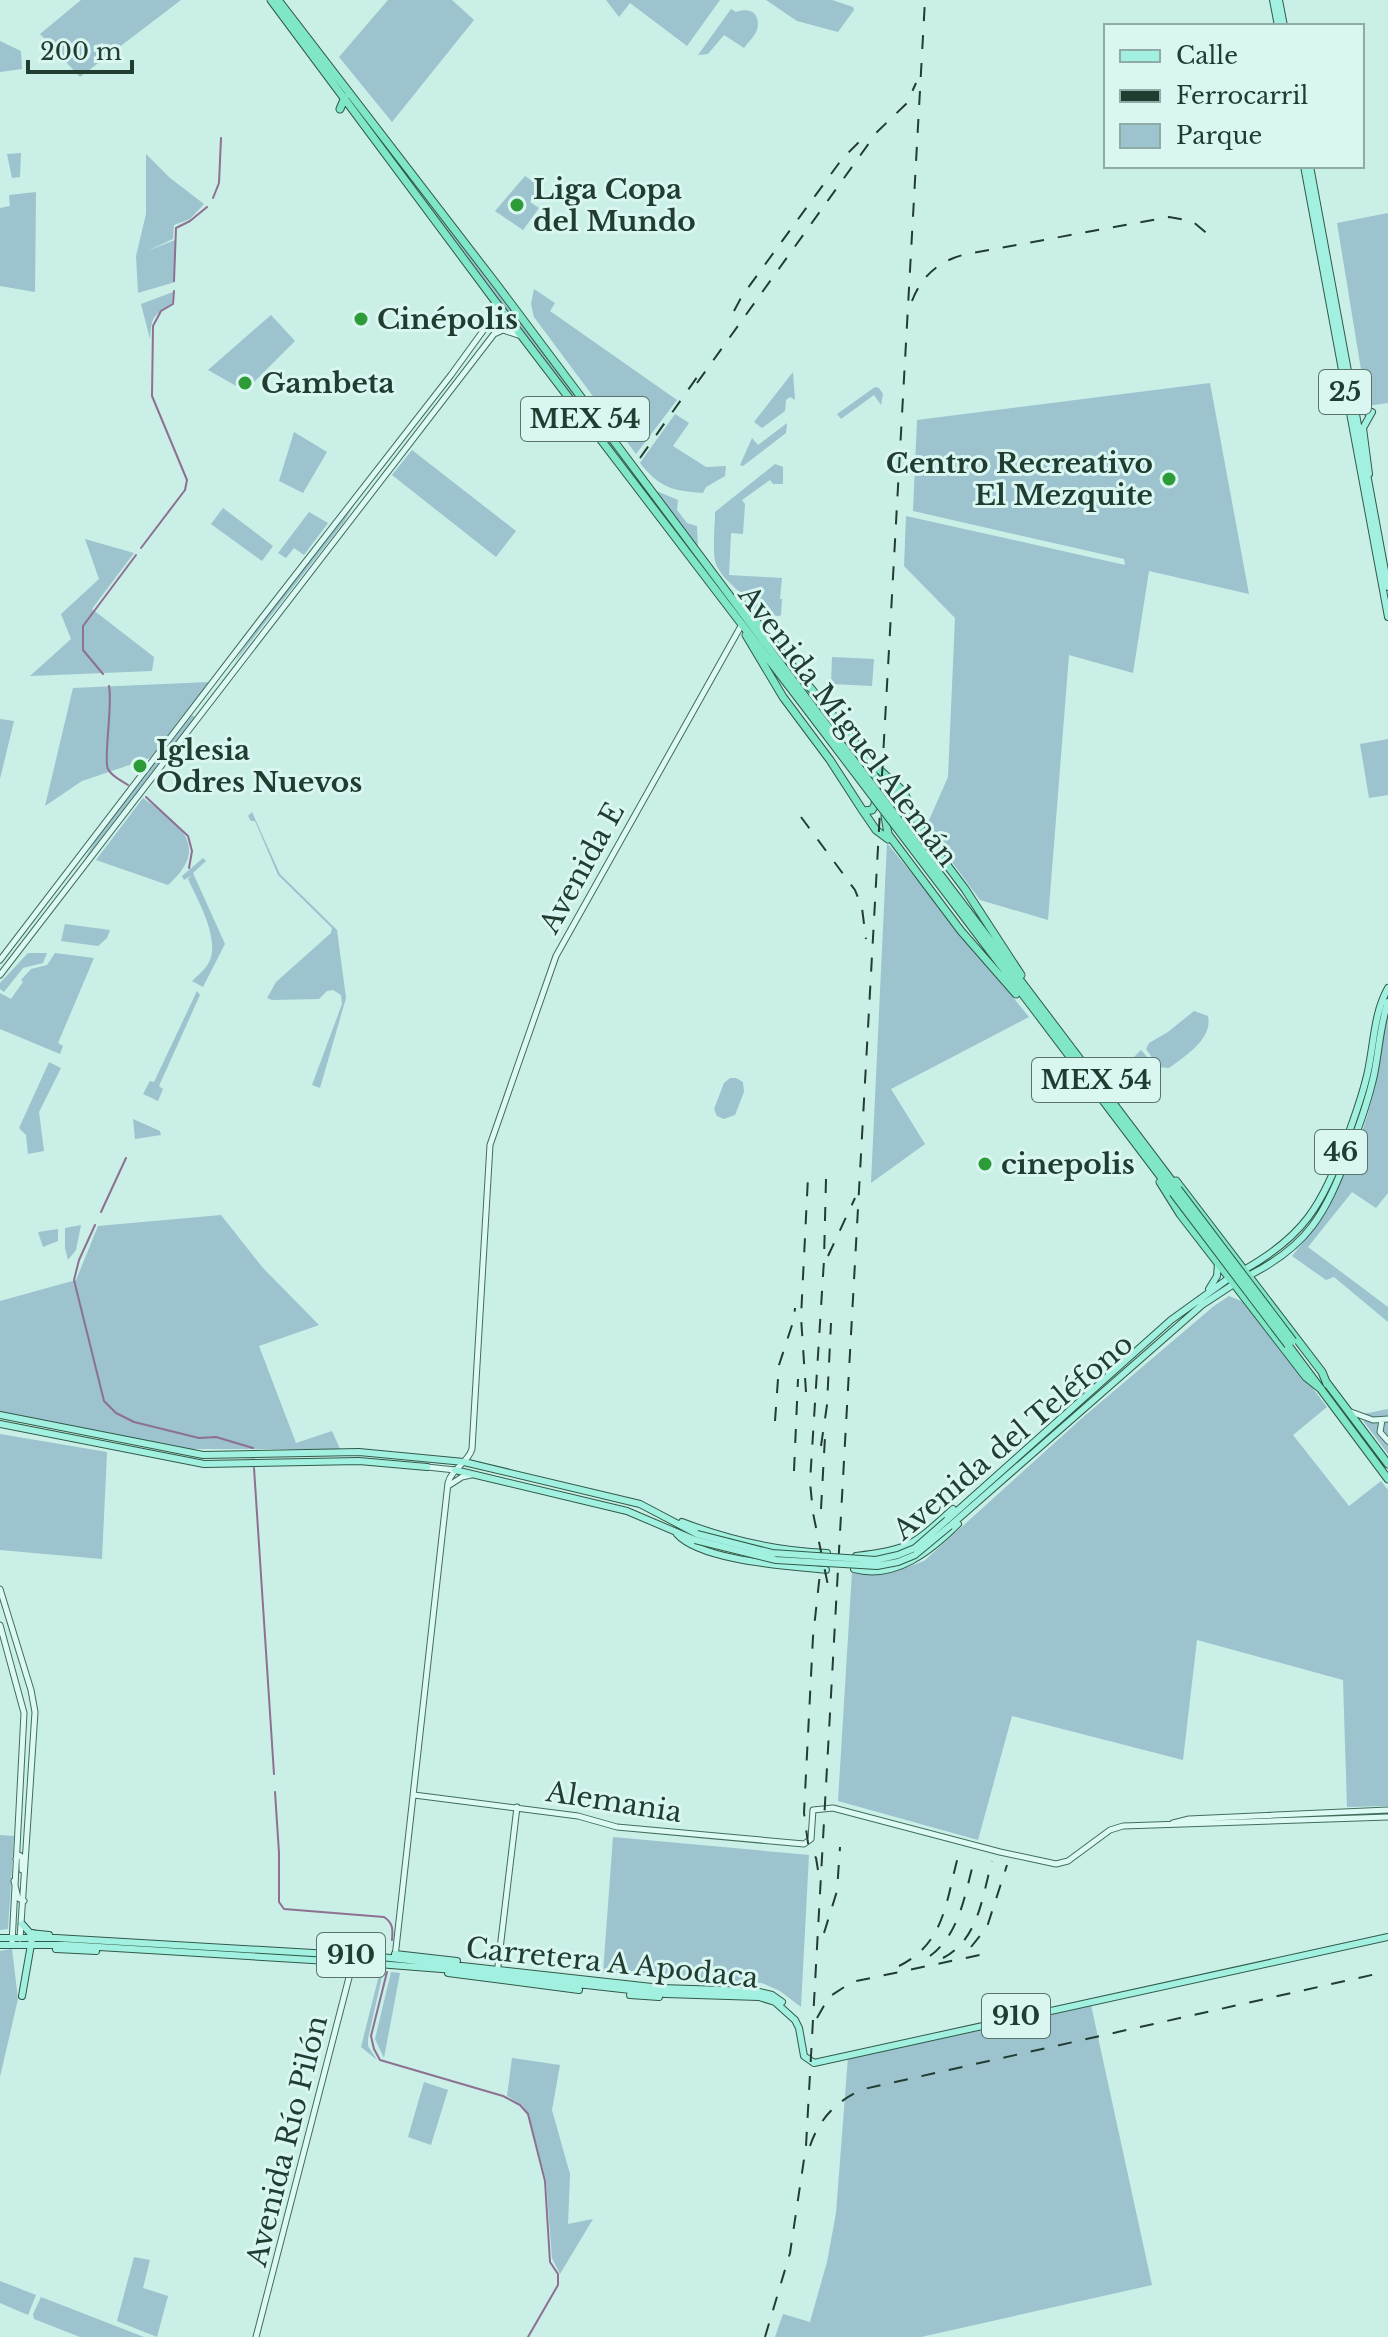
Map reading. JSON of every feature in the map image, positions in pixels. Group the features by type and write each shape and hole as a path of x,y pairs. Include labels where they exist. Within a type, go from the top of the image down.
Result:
{"highway":[{"name":"Avenida Miguel Alemán","path":"271,0 740,622 1014,972 1038,1010 1324,1387 1388,1479"},
{"name":"Avenida Miguel Alemán","path":"278,0 727,592 1015,986 1038,1010"},
{"path":"340,109 345,97"},
{"path":"727,592 736,597 876,768 905,794 923,833 982,914 1038,1010"},
{"path":"740,622 783,697 830,760 876,830 892,842 961,931 1038,1010"},
{"path":"861,750 877,785 874,808 863,811"},
{"path":"892,842 885,825 887,801 894,793 905,794"},
{"path":"1158,1169 1183,1188 1248,1272 1322,1372 1324,1387"},
{"path":"1158,1169 1172,1203 1306,1377 1324,1387"},
{"path":"1219,1262 1232,1263 1235,1255"},
{"path":"1249,1301 1257,1292 1264,1295"},
{"name":"Avenida Miguel Alemán","path":"1324,1387 1348,1411 1388,1464"}],"main road":[{"path":"1276,0 1281,24"},
{"name":"25","path":"1304,168 1388,617"},
{"name":"25","path":"1310,168 1388,587"},
{"path":"0,960 477,341 496,313 495,301"},
{"path":"0,975 497,331 505,330 523,337"},
{"path":"425,424 477,341"},
{"path":"1352,398 1370,412 1363,428 1369,460 1368,481"},
{"path":"369,497 397,445"},
{"name":"Avenida E","path":"464,1462 472,1449 490,1145 556,956 740,622"},
{"name":"46","path":"1248,1272 1297,1232 1323,1195 1358,1108 1368,1073 1379,1009 1388,988"},
{"name":"46","path":"1233,1280 1272,1264 1297,1244 1329,1202 1370,1093 1388,1002"},
{"path":"1206,1292 1217,1276 1219,1262"},
{"name":"Avenida del Teléfono","path":"0,1424 191,1463 359,1461 455,1470 627,1511 696,1537 772,1553 876,1560 915,1548 948,1523 1171,1320 1206,1292 1233,1280"},
{"name":"Avenida del Teléfono","path":"975,1499 1233,1280"},
{"path":"1202,1305 1230,1292 1249,1301"},
{"path":"1348,1411 1385,1420 1380,1432 1388,1441"},
{"name":"Avenida del Teléfono","path":"0,1415 192,1453 359,1452 464,1462 632,1502 671,1520 696,1537"},
{"path":"253,1455 253,1464"},
{"path":"395,1956 449,1479 464,1462"},
{"path":"448,1487 462,1477 473,1474"},
{"path":"975,1499 948,1534 918,1558 890,1568 855,1570 856,1556 890,1552 911,1544 960,1503 975,1499"},
{"path":"671,1520 748,1543 827,1553"},
{"path":"674,1531 690,1545 724,1555 826,1570"},
{"path":"802,1567 805,1561 803,1551"},
{"path":"0,1589 35,1712 20,1940"},
{"path":"0,1625 24,1713 12,1941"},
{"name":"Alemania","path":"414,1795 578,1816 617,1827 808,1843 812,1837 813,1810 842,1809 986,1849 1056,1864 1068,1861 1116,1827 1168,1824"},
{"path":"497,1970 517,1807"},
{"path":"1168,1824 1189,1819 1388,1810"},
{"path":"1168,1824 1190,1826 1388,1817"},
{"path":"15,1862 21,1856 25,1887"},
{"path":"14,1880 18,1898 24,1901"},
{"path":"22,1924 44,1948 240,1959"},
{"name":"Carretera A Apodaca","path":"497,1970 581,1986 762,1997 775,2002 795,2020 804,2056 814,2063 1388,1935"},
{"name":"910","path":"679,1992 728,1990 770,1994 797,2018 803,2028 808,2054 819,2060 1388,1935"},
{"path":"0,1938 12,1941"},
{"path":"22,1996 33,1938"},
{"name":"Carretera A Apodaca","path":"33,1938 354,1959 395,1956 484,1969"},
{"name":"Carretera A Apodaca","path":"12,1941 56,1938 354,1959 421,1967 497,1970 679,1992"},
{"path":"0,1945 12,1941"},
{"name":"Avenida Río Pilón","path":"256,2337 354,1959"},
{"path":"421,1967 576,1990 653,1997 679,1992"},
{"path":"728,1990 749,1992 753,1996 757,1993 770,1994"},
{"path":"736,1997 746,1999 751,2005 762,1997"}],"green space":[{"path":"81,0 181,0 80,77 40,34"},
{"path":"388,0 452,0 474,20 392,122 339,57"},
{"path":"606,0 720,0 687,46 630,3 619,17"},
{"path":"766,0 832,0 854,10 838,32 797,21"},
{"path":"731,9 736,12 746,10 756,16 758,24 755,34 744,48 724,35 708,54 698,55"},
{"path":"0,41 21,51 22,69 0,72"},
{"path":"21,153 20,177 12,178 7,154"},
{"path":"146,154 170,178 204,204 190,219 174,225 173,239 147,251 175,240 175,282 138,293 136,256 146,214"},
{"path":"401,163 639,482 586,418 398,166"},
{"name":"Liga Copa del Mundo","path":"525,176 541,187 530,202 539,208 523,230 495,211"},
{"path":"36,192 35,292 0,286 0,208 10,206 9,195"},
{"path":"1388,213 1388,403 1367,406 1337,223"},
{"path":"534,289 555,303 550,311 677,400 636,454 534,317 531,304"},
{"path":"173,292 172,304 153,320 150,339 141,304"},
{"path":"271,315 295,341 245,391 208,370"},
{"path":"793,372 795,400 790,397 786,400 785,411 762,428 754,422"},
{"path":"1210,383 1249,594 1149,571 1133,673 1069,655 1048,920 980,900 926,827 948,777 955,618 904,566 906,516 1125,565 1124,559 913,511 917,420"},
{"path":"875,387 883,394 881,405 874,395 841,419 837,414"},
{"path":"675,414 689,423 673,446 706,467 726,466 725,476 706,487 703,493 667,486 640,463"},
{"path":"787,423 786,433 743,466 740,465 752,438 758,445"},
{"path":"294,432 327,452 303,493 279,481"},
{"path":"412,450 516,531 496,557 392,475"},
{"path":"775,464 783,467 783,484 773,484 770,480 742,500 745,504 743,534 731,533 729,575 782,578 779,616 757,613 720,571 714,547 715,512"},
{"path":"654,490 678,500 677,510 687,523 697,526 698,548"},
{"path":"357,500 344,522 234,663 246,643"},
{"path":"223,508 273,546 262,561 211,524"},
{"path":"309,512 328,523 304,555 294,548 286,558 278,553"},
{"path":"85,539 134,553 92,609 154,657 152,671 30,676 71,639 61,614 99,579"},
{"path":"832,657 874,659 872,686 831,684"},
{"path":"209,682 150,758 82,781 45,806 73,688"},
{"path":"192,715 195,717 84,860 98,836"},
{"path":"0,719 14,721 0,779"},
{"path":"1388,739 1388,795 1369,798 1360,744"},
{"path":"143,798 178,827 189,847 188,859 168,885 96,860"},
{"path":"252,812 280,874 337,930 346,998 320,1088 312,1085 342,1004 341,995 333,990 327,991 319,999 267,998 276,982 331,933 332,928 278,875 255,821 248,816"},
{"path":"887,843 1029,1017 891,1089 925,1144 871,1183"},
{"path":"203,858 206,861 193,873 225,944 203,987 192,981 211,958 211,935 188,879 192,875 184,880 182,876"},
{"path":"65,924 110,930 98,946 61,941"},
{"path":"28,953 47,953 43,963 23,968 4,992 0,989 0,983"},
{"path":"55,953 94,958 58,1043 63,1046 60,1054 0,1029 0,993 11,999 31,969 47,965"},
{"path":"197,991 200,995 159,1086 163,1089 158,1101 143,1094 150,1081 154,1082"},
{"path":"1194,1011 1208,1016 1202,1039 1169,1068 1159,1067 1146,1049 1149,1043"},
{"path":"1388,1011 1388,1193 1376,1208 1352,1192 1308,1247 1388,1307 1388,1322 1334,1277 1326,1280 1292,1256 1334,1195 1355,1150 1377,1078"},
{"path":"1141,1050 1149,1059 1144,1064 1151,1071 1155,1068 1160,1075 1133,1087 1121,1070"},
{"path":"49,1062 61,1068 39,1112 44,1151 28,1154 26,1135 19,1128"},
{"path":"1119,1075 1128,1090 1119,1108 1097,1078"},
{"path":"730,1078 743,1082 744,1092 735,1115 724,1119 717,1116 714,1109 724,1083"},
{"path":"133,1119 160,1131 161,1135 135,1139"},
{"path":"221,1215 263,1268 319,1325 259,1346 296,1443 332,1431 340,1449 189,1449 0,1412 0,1301 76,1280 98,1226"},
{"path":"81,1225 76,1250 68,1260 65,1228"},
{"path":"58,1229 58,1241 43,1247 38,1232"},
{"path":"1229,1296 1249,1304 1327,1407 1293,1435 1349,1506 1381,1481 1388,1490 1388,1806 1347,1807 1343,1680 1197,1640 1183,1760 1012,1716 978,1840 838,1801 852,1572 868,1575 891,1573 924,1561 1081,1419"},
{"path":"1388,1409 1388,1454 1364,1422 1363,1414"},
{"path":"0,1434 107,1452 102,1559 0,1550"},
{"path":"0,1835 14,1836 8,1929 0,1930"},
{"path":"613,1837 809,1855 801,2007 780,1991 762,1983 603,1973"},
{"path":"12,1949 18,1999 0,2077 0,1951"},
{"path":"380,1971 383,1972 368,2039 368,2046 377,2060 361,2047"},
{"path":"391,1972 400,1973 384,2058 375,2039"},
{"path":"1091,2005 1152,2285 921,2337 775,2337 783,2314 810,2322 827,2262 836,2213 848,2057"},
{"path":"512,2058 560,2065 552,2110 570,2174 568,2224 593,2219 560,2274 552,2258 546,2180 528,2114 522,2105 507,2096"},
{"path":"424,2082 448,2090 431,2145 408,2137"},
{"path":"134,2257 150,2260 143,2288 168,2296 157,2337 117,2321"},
{"path":"0,2281 36,2295 28,2315 0,2303"},
{"path":"41,2297 144,2337 80,2337 34,2319 33,2314"}],"waterway":[{"path":"213,198 219,183 221,138"},
{"path":"174,281 176,228 207,207"},
{"path":"141,548 185,490 187,480 152,396 153,326 161,311 173,304 174,291"},
{"path":"103,674 83,650 83,626 136,555"},
{"path":"109,686 107,764 112,774 128,785"},
{"path":"146,797 188,836 192,851 189,868"},
{"path":"101,1212 126,1158"},
{"path":"95,1225 79,1260 74,1280 104,1401 116,1413 134,1422 199,1438 216,1437 253,1448"},
{"path":"254,1468 274,1774"},
{"path":"275,1792 279,1902 284,1909 384,1917 392,1927 392,1940"},
{"path":"387,1972 371,2036 380,2060 503,2096 520,2105 528,2114 545,2181 550,2262 558,2274 558,2285 528,2337"}],"railway":[{"path":"765,2337 790,2253 806,2146 925,0"},
{"path":"697,383 877,132 907,103 916,83"},
{"path":"734,311 842,159 867,134"},
{"path":"912,301 933,270 948,260 967,254 1169,217 1192,221 1209,235"},
{"path":"640,458 700,373"},
{"path":"801,817 855,890 862,908 866,939"},
{"path":"806,1392 801,1317 808,1177"},
{"path":"826,1179 810,1482 813,1513 830,1595"},
{"path":"828,1256 855,1198"},
{"path":"775,1421 779,1365 795,1308"},
{"path":"821,1446 827,1405 831,1323"},
{"path":"794,1471 798,1379"},
{"path":"821,1509 825,1437"},
{"path":"818,1870 808,1843 804,1813 813,1637 820,1573"},
{"path":"824,1933 837,1891 840,1847"},
{"path":"899,1966 915,1956 935,1932 947,1903 959,1853"},
{"path":"930,1956 949,1936 955,1924 975,1857"},
{"path":"943,1958 955,1950 972,1928 982,1903 992,1861"},
{"path":"971,1947 987,1927 1007,1865"},
{"path":"817,2018 829,1997 852,1982 989,1953"},
{"path":"810,2146 818,2127 830,2112 864,2089 1376,1974"}],"place":[{"name":"Liga Copa del Mundo","path":"517,205"},
{"name":"Cinépolis","path":"361,319"},
{"name":"Gambeta","path":"245,383"},
{"name":"Centro Recreativo El Mezquite","path":"1169,479"},
{"name":"Iglesia Odres Nuevos","path":"140,766"},
{"name":"cinepolis","path":"985,1164"}]}
